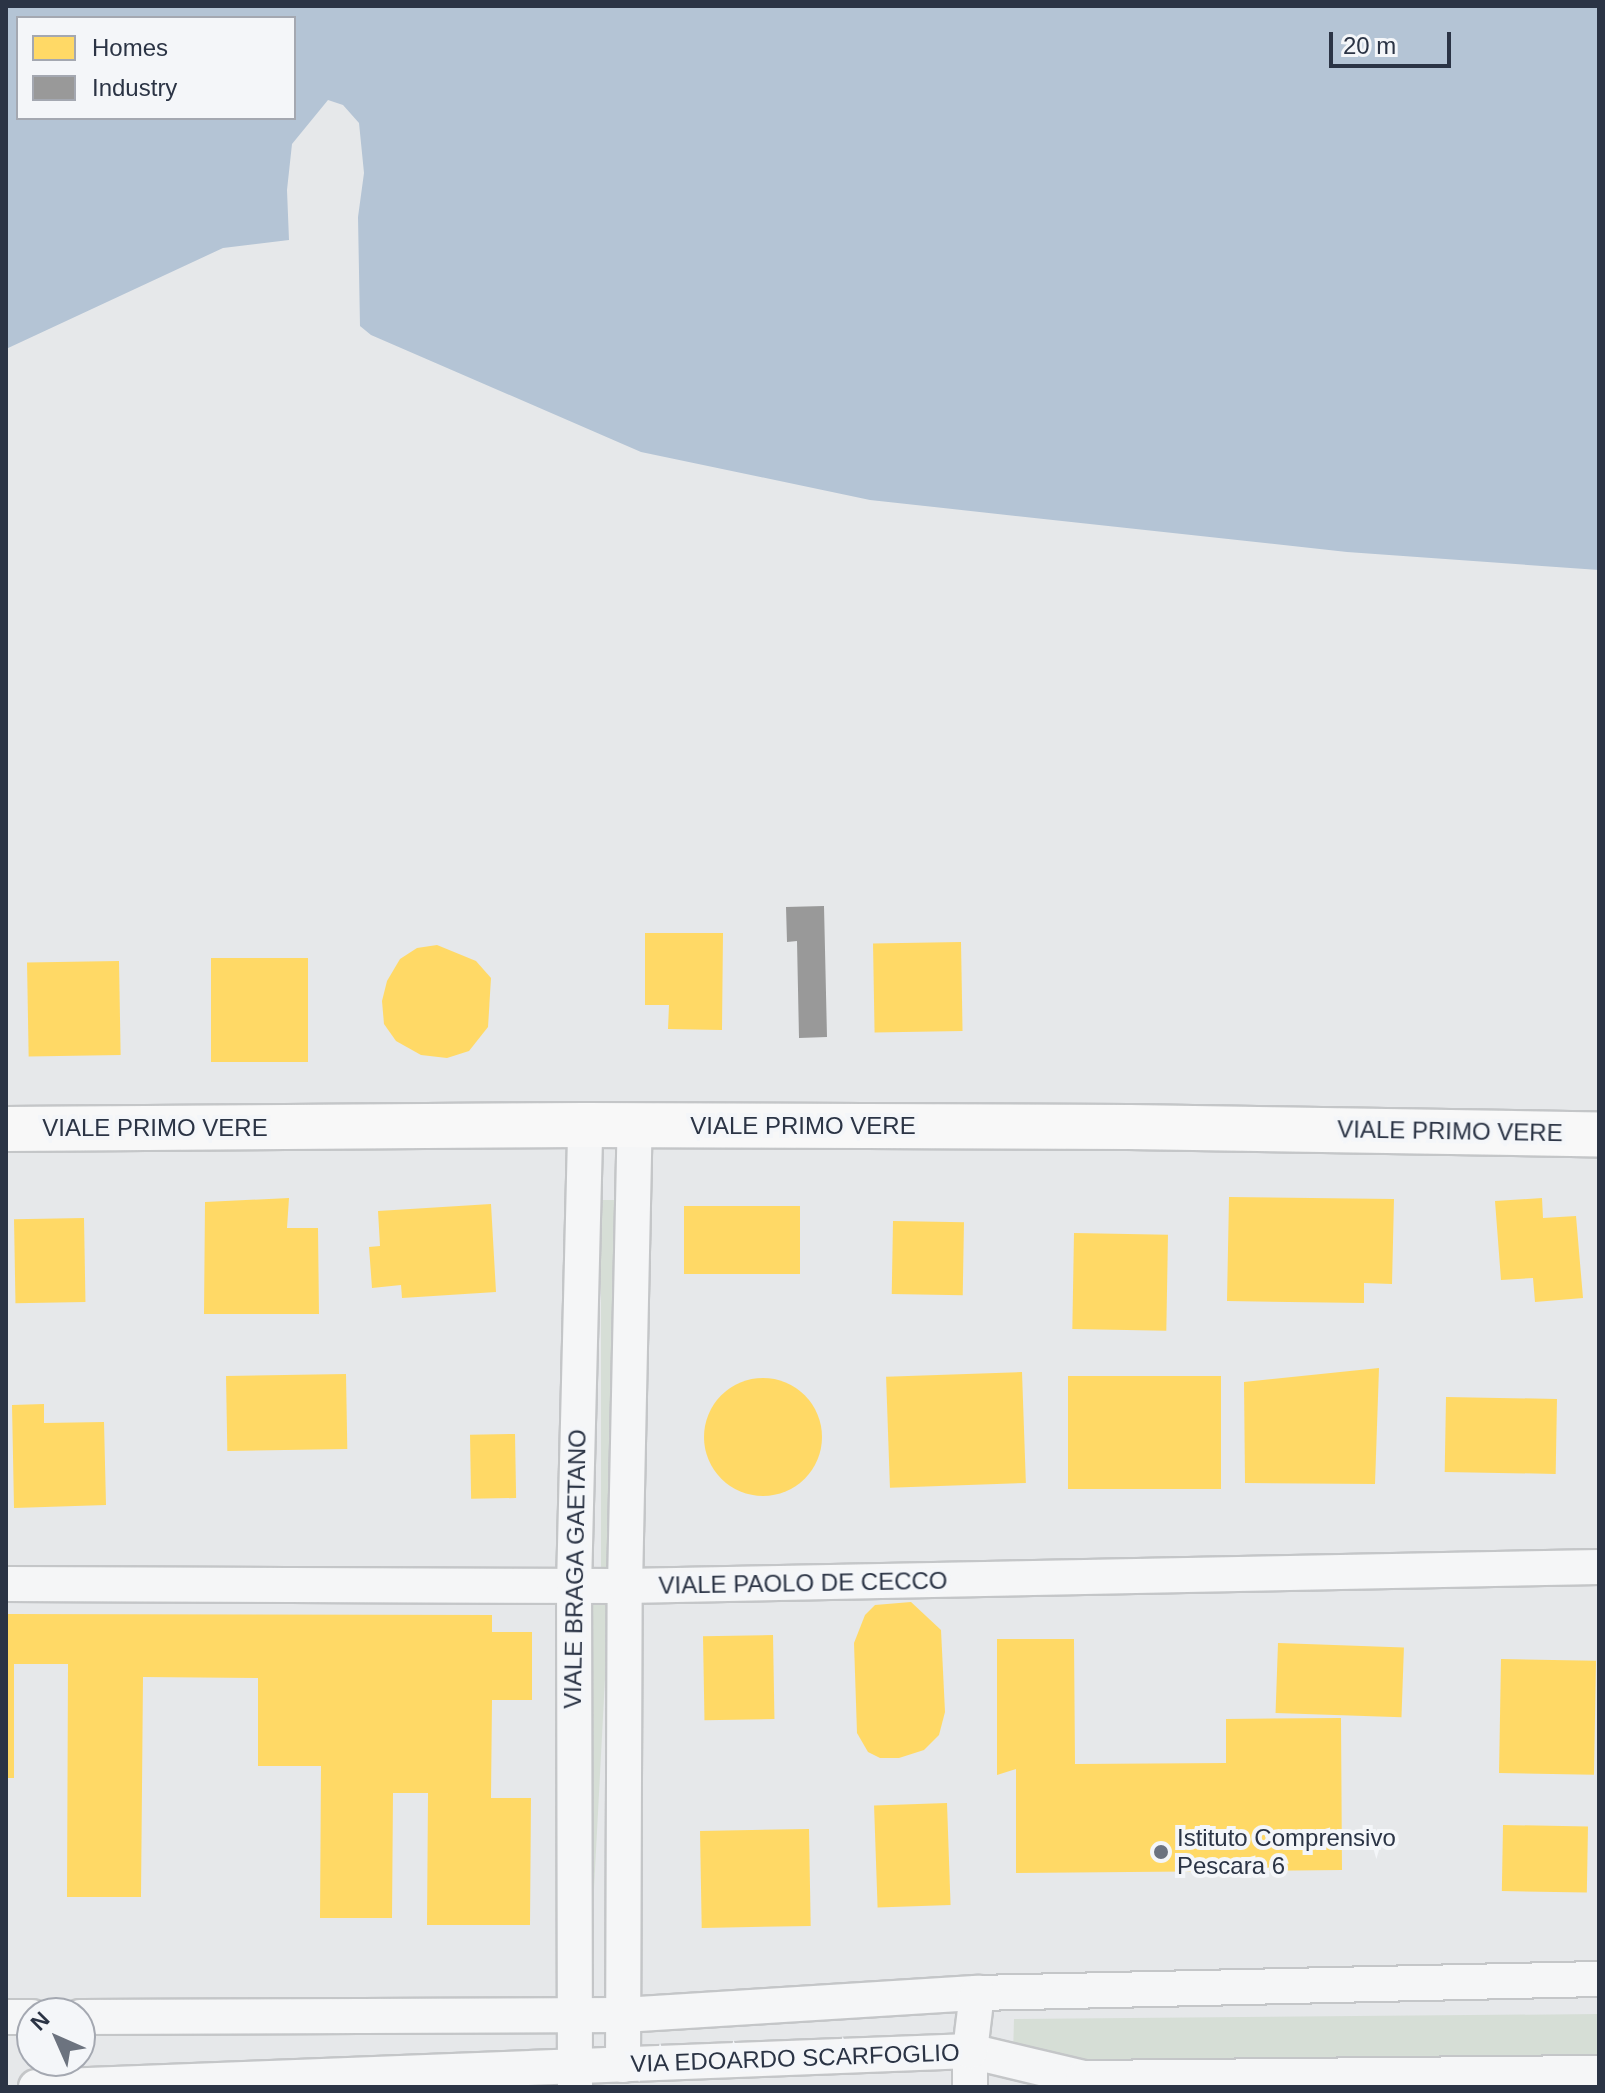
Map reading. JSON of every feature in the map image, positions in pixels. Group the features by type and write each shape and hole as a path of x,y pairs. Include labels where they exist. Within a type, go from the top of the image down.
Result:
{"street":[{"name":"VIALE BRAGA GAETANO","path":"574,2076 574,1587 585,1125"},
{"name":"VIALE PRIMO VERE","path":"6,1129 635,1125 1129,1127 1599,1134"},
{"name":"VIALE BRAGA GAETANO","path":"623,2065 625,1586 635,1125"},
{"name":"VIALE PAOLO DE CECCO","path":"6,1584 574,1587 1599,1567"},
{"name":"VIA EDOARDO SCARFOGLIO","path":"96,2017 624,2015 977,1993 1599,1979"},
{"path":"970,2087 970,2051 977,1993"},
{"name":"VIA EDOARDO SCARFOGLIO","path":"36,2087 574,2076 623,2065 970,2051 1083,2078 1599,2073"}],"shaded area":[{"path":"601,1200 618,1200 618,1572 601,1572"},
{"path":"591,1602 609,1603 588,1997 570,1996"},
{"path":"1599,2014 1599,2067 1083,2074 1013,2055 1014,2019"}],"water":[{"path":"6,6 1599,6 1599,570 1347,552 870,500 641,452 371,335 360,326 358,217 364,173 359,123 343,105 328,100 292,144 287,190 289,240 223,248 6,349"}],"building: Homes":[{"path":"645,933 723,933 722,1030 668,1029 669,1005 645,1005"},
{"path":"961,942 963,1031 875,1033 873,944"},
{"path":"437,945 476,961 491,978 488,1027 469,1051 447,1058 421,1055 396,1041 384,1024 382,1001 387,981 400,959 417,948"},
{"path":"211,958 308,958 308,1062 211,1062"},
{"path":"119,961 121,1055 29,1057 27,963"},
{"path":"1229,1197 1394,1199 1392,1284 1364,1283 1364,1303 1227,1301"},
{"path":"289,1198 287,1228 318,1228 319,1314 204,1314 205,1202"},
{"path":"1542,1198 1543,1218 1576,1216 1583,1298 1535,1302 1533,1278 1501,1280 1495,1201"},
{"path":"491,1204 496,1292 402,1298 401,1285 372,1288 369,1247 380,1246 378,1211"},
{"path":"684,1206 800,1206 800,1274 684,1274"},
{"path":"84,1218 85,1302 15,1303 14,1219"},
{"path":"893,1221 964,1222 963,1295 892,1294"},
{"path":"1074,1233 1168,1235 1166,1331 1072,1329"},
{"path":"1379,1368 1375,1484 1245,1483 1244,1382"},
{"path":"1022,1372 1026,1483 890,1488 886,1377"},
{"path":"346,1374 347,1449 227,1451 226,1376"},
{"path":"1068,1376 1221,1376 1221,1489 1068,1489"},
{"path":"763,1378 786,1383 805,1395 817,1414 822,1437 817,1460 805,1479 786,1491 763,1496 740,1491 721,1479 709,1460 704,1437 709,1414 721,1395 740,1383"},
{"path":"1446,1397 1557,1399 1556,1474 1445,1472"},
{"path":"44,1404 44,1423 104,1422 106,1505 14,1508 12,1405"},
{"path":"515,1434 516,1498 471,1499 470,1435"},
{"path":"911,1602 941,1630 945,1712 939,1735 924,1750 899,1758 880,1758 868,1752 857,1733 854,1643 865,1615 875,1605"},
{"path":"6,1614 492,1615 492,1632 532,1632 532,1700 492,1700 491,1798 531,1798 530,1925 427,1925 428,1793 393,1793 392,1918 320,1918 321,1766 258,1766 258,1678 143,1677 141,1897 67,1897 68,1664 14,1664 14,1778 6,1778"},
{"path":"773,1635 774,1719 704,1720 703,1636"},
{"path":"997,1639 1074,1639 1075,1764 1226,1763 1226,1719 1341,1718 1342,1870 1016,1873 1016,1769 997,1775"},
{"path":"1278,1643 1404,1647 1401,1717 1276,1713"},
{"path":"1501,1659 1596,1661 1594,1775 1499,1773"},
{"path":"947,1803 951,1905 878,1907 874,1806"},
{"path":"1503,1825 1588,1826 1587,1892 1502,1891"},
{"path":"809,1829 811,1926 702,1928 700,1831"}],"building: Industry":[{"path":"824,906 827,1037 799,1038 797,941 787,942 786,907"}],"place":[{"name":"Istituto Comprensivo Pescara 6","path":"1161,1852"}]}
